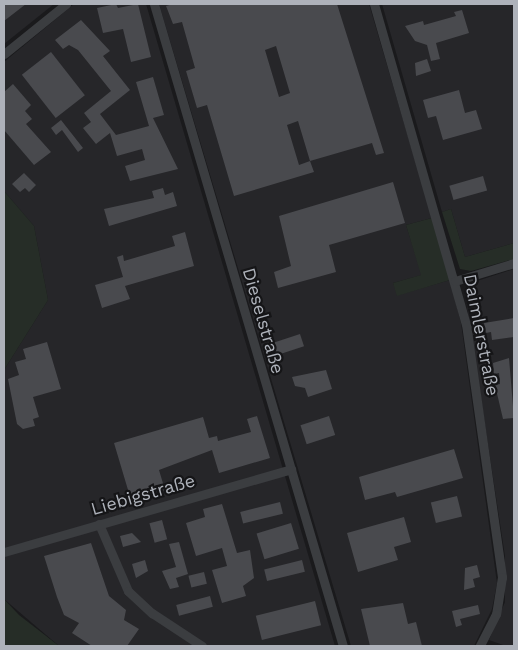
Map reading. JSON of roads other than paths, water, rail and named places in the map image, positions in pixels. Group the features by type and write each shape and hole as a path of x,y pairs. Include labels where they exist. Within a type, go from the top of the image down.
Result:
{"street":[{"path":"4,54 66,4"},
{"name":"Dieselstraße","path":"154,4 343,646"},
{"name":"Daimlerstraße","path":"374,4 466,324 501,570 496,614 480,646"},
{"path":"454,281 514,263"},
{"name":"Liebigstraße","path":"4,552 291,469"},
{"path":"99,524 128,591 147,610 202,646"}]}
